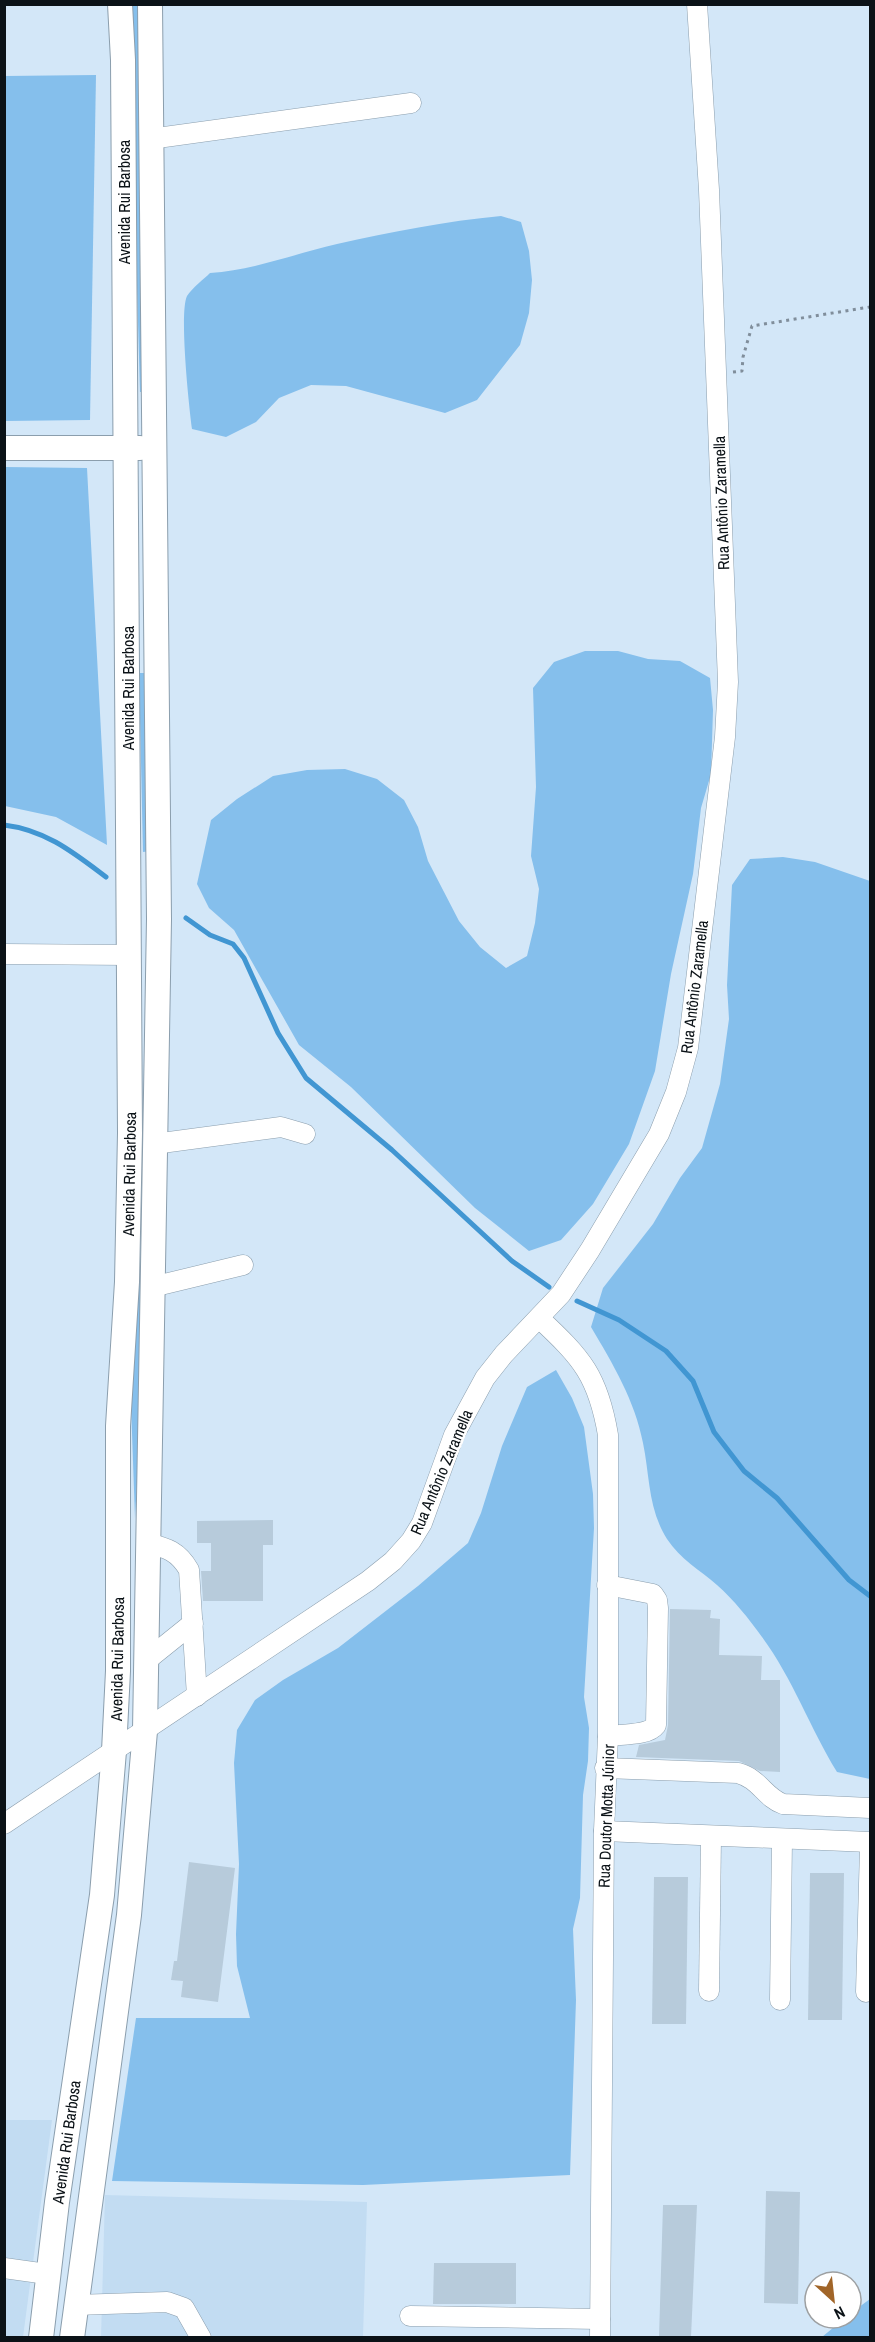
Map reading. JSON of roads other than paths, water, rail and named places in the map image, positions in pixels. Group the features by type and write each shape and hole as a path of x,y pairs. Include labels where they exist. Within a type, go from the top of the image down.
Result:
{"main road":[{"name":"Avenida Rui Barbosa","path":"41,2337 101,1905 114,1751 118,1671 118,1426 130,1200 123,60 120,4"},
{"name":"Avenida Rui Barbosa","path":"72,2337 129,1915 145,1731 159,920 150,4"},
{"path":"4,448 154,448"}],"street":[{"name":"Rua Antônio Zaramella","path":"4,1824 368,1581 411,1541 430,1505 454,1435 469,1406 504,1354 572,1280 659,1134 676,1092 688,1048 725,737 728,682 709,189 697,4"},
{"path":"150,139 411,103"},
{"path":"4,954 129,955"},
{"path":"154,1144 281,1127 305,1134"},
{"path":"152,1287 243,1265"},
{"name":"Rua Doutor Motta Júnior","path":"539,1318 579,1358 591,1375 602,1402 608,1435 608,1736 604,1831 600,2328"},
{"path":"147,1543 170,1548 181,1557 189,1570 197,1696"},
{"path":"607,1585 653,1594 658,1608 656,1725 652,1730 608,1736"},
{"path":"147,1660 193,1623"},
{"path":"605,1768 738,1773 753,1778 771,1797 783,1804 870,1808"},
{"path":"604,1831 870,1842"},
{"path":"709,1991 711,1837"},
{"path":"780,2000 782,1839"},
{"path":"866,1992 870,1848"},
{"path":"4,2268 48,2274"},
{"path":"75,2305 167,2302 184,2308 201,2337"},
{"path":"410,2316 600,2328"}],"waterway":[{"path":"4,825 46,837 71,851 106,877"},
{"path":"186,918 210,935 233,944 244,958 278,1033 306,1078 392,1150 512,1261 549,1287"},
{"path":"577,1301 619,1320 666,1351 693,1381 714,1432 744,1471 777,1498 849,1580 870,1596"}]}
